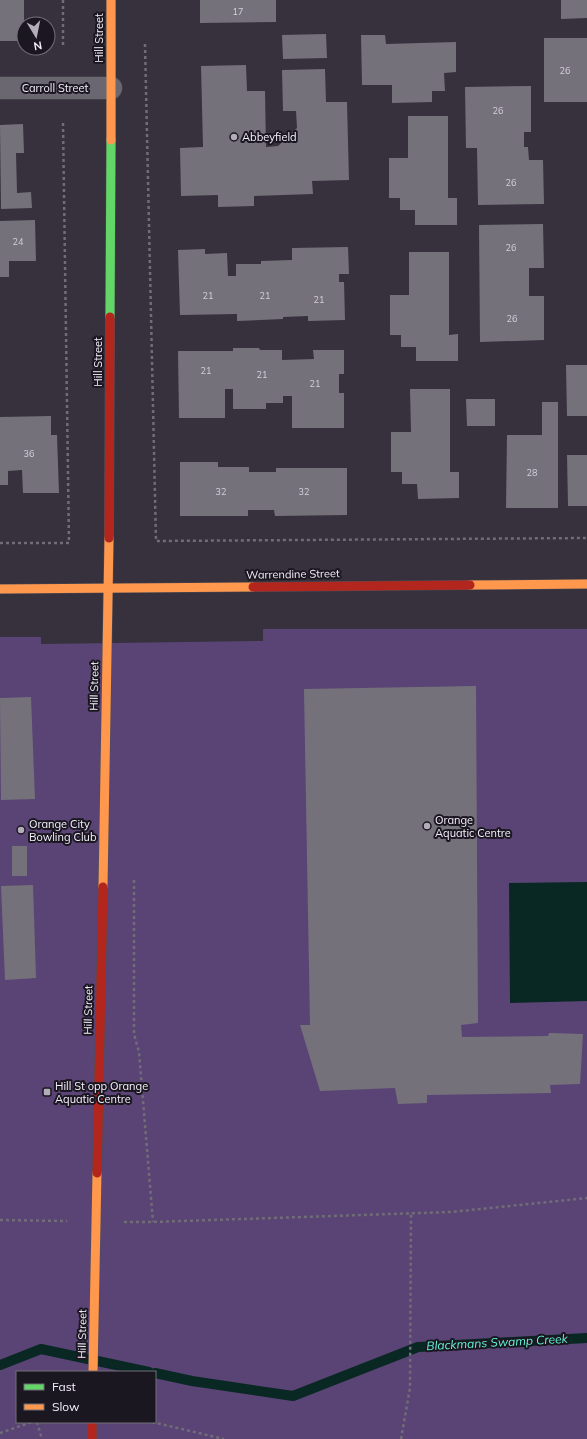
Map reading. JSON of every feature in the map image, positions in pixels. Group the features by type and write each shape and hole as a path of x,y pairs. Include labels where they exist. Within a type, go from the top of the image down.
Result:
{"street":[{"name":"Hill Street","path":"93,1371 108,588 111,0"},
{"name":"Carroll Street","path":"0,88 111,88"},
{"name":"Warrendine Street","path":"0,588 587,584"},
{"path":"92,1423 92,1439"}],"path":[{"path":"63,0 63,48"},
{"path":"145,44 156,541 587,538"},
{"path":"0,543 69,543 63,123"},
{"path":"134,876 134,1034 139,1052 153,1222 451,1212 587,1198"},
{"path":"401,1439 410,1388 409,1326 411,1213"},
{"path":"0,1433 29,1423"},
{"path":"37,1423 42,1439"},
{"path":"156,1423 224,1439"}],"shaded area":[{"path":"263,629 587,629 587,1439 0,1439 0,637 41,637 41,644 263,641"},
{"path":"587,882 587,1001 510,1003 509,883"}],"building":[{"path":"0,0 24,0 24,16 16,16 16,41 0,41"},
{"path":"200,0 276,0 276,22 200,23"},
{"path":"561,0 587,0 587,18 561,19"},
{"path":"326,34 327,58 283,59 282,35"},
{"path":"361,35 385,35 386,44 456,42 456,72 444,73 445,91 432,91 432,102 392,103 392,85 362,85"},
{"path":"544,38 587,38 587,102 544,102"},
{"name":"Abbeyfield","path":"246,65 247,91 265,91 266,147 278,146 297,128 296,111 283,111 282,70 325,69 326,102 347,102 349,180 312,181 313,194 254,196 254,206 218,207 218,195 181,196 180,148 203,147 201,66"},
{"path":"531,86 531,132 524,132 524,147 528,147 529,160 543,160 544,204 478,205 477,148 466,148 465,87"},
{"path":"408,116 448,116 448,198 457,198 457,225 415,225 415,210 400,210 400,198 389,198 389,158 408,158"},
{"path":"23,124 24,153 16,153 17,193 31,192 32,208 1,209 0,125"},
{"path":"35,220 36,261 9,261 9,277 0,277 0,221"},
{"path":"543,224 544,268 529,268 529,296 544,296 544,340 480,342 479,225"},
{"path":"348,247 349,274 339,274 339,282 344,282 345,320 308,321 308,316 283,317 283,319 237,321 237,314 180,315 178,250 205,249 205,254 227,253 228,276 236,276 236,264 261,264 261,261 292,260 292,248"},
{"path":"409,252 449,252 449,335 458,334 458,361 416,361 416,347 401,347 401,335 390,335 390,295 409,295"},
{"path":"233,348 282,350 282,360 314,359 313,350 344,350 344,374 339,374 339,393 344,393 344,428 292,428 292,396 283,396 283,403 266,403 266,409 233,409 233,389 225,389 225,418 179,418 178,351 233,351"},
{"path":"566,365 587,365 587,416 567,416"},
{"path":"410,389 450,389 450,472 459,472 459,498 418,499 417,484 402,484 402,472 391,472 391,432 411,432"},
{"path":"466,399 495,399 495,426 467,426"},
{"path":"542,402 558,402 558,508 506,508 507,435 542,435"},
{"path":"51,416 51,435 57,435 59,493 23,493 22,470 8,471 8,485 0,485 0,417"},
{"path":"567,455 587,455 587,506 568,506"},
{"path":"180,462 218,462 218,467 249,467 249,472 276,472 276,468 347,468 347,515 275,516 274,510 248,510 248,516 180,516"},
{"path":"476,686 478,1023 461,1025 462,1037 548,1036 549,1033 583,1034 580,1084 550,1085 551,1093 427,1095 427,1103 398,1104 395,1088 320,1091 300,1025 310,1025 304,689"},
{"path":"31,697 35,799 1,800 0,698"},
{"path":"12,846 27,846 27,876 12,876"},
{"path":"33,885 36,978 5,980 1,886"}],"waterway":[{"name":"Blackmans Swamp Creek","path":"156,1373 192,1381 293,1396 418,1347 587,1338"},
{"name":"Blackmans Swamp Creek","path":"0,1365 41,1349 144,1371"}],"traffic: fast":[{"path":"110,317 111,140"}],"traffic: slow":[{"path":"111,0 111,140"},
{"path":"103,887 109,538"},
{"path":"470,585 587,584"},
{"path":"0,589 253,587"},
{"path":"93,1371 97,1173"}],"traffic: jam":[{"path":"109,538 110,317"},
{"path":"253,587 470,585"},
{"path":"97,1173 103,887"},
{"path":"92,1423 92,1439"}],"place":[{"name":"Abbeyfield","path":"234,137"},
{"name":"Orange Aquatic Centre","path":"427,826"},
{"name":"Orange City Bowling Club","path":"21,830"},
{"name":"Hill St opp Orange Aquatic Centre","path":"47,1092"}]}
